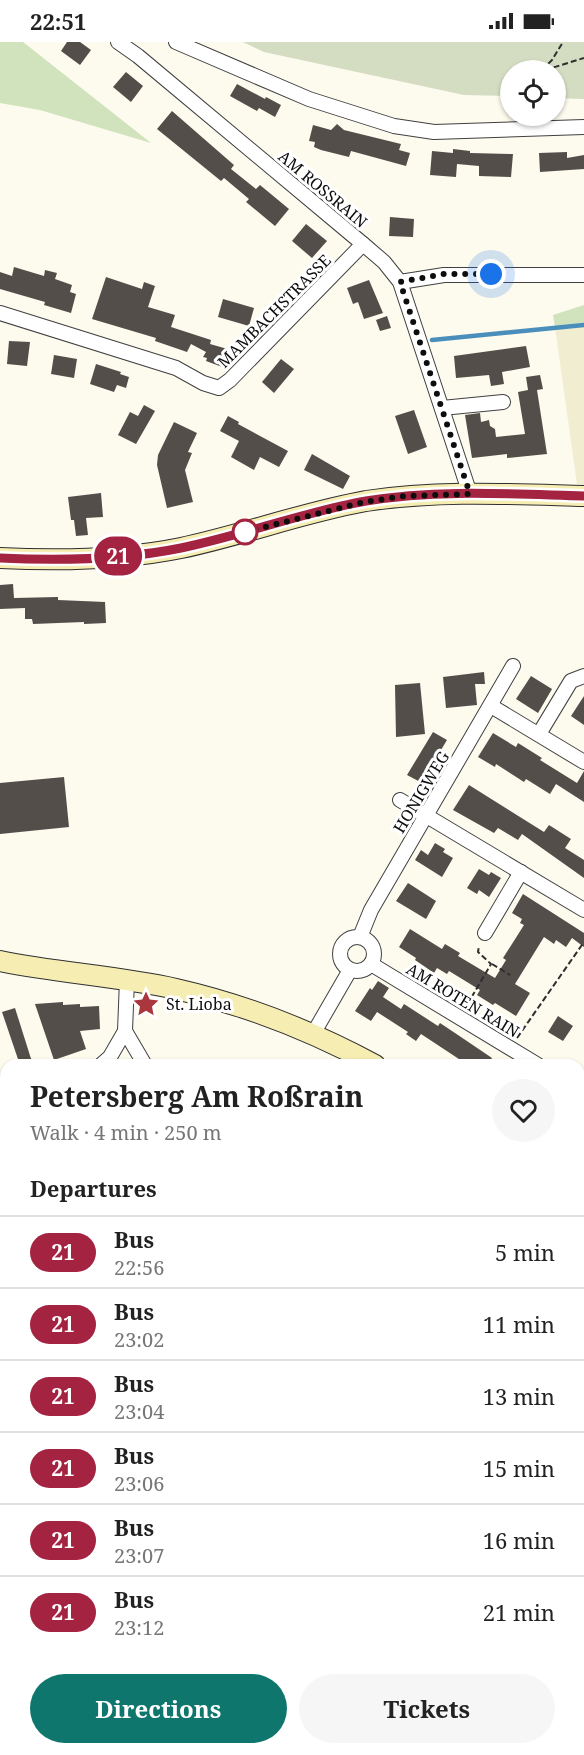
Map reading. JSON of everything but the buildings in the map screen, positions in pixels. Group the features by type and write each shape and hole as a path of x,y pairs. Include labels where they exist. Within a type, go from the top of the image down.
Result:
{"street":[{"name":"AM ROSSRAIN","path":"118,42 147,63 363,244 384,262 400,282 470,494"},
{"path":"176,42 309,99 394,126 434,132 584,127"},
{"name":"MAMBACHSTRASSE","path":"0,313 176,368 203,383 219,388 230,380 363,244"},
{"path":"400,282 444,274 584,275"},
{"path":"442,408 503,402"},
{"path":"0,558 60,560 160,552 364,502 404,496 470,494 584,496"},
{"name":"HONIGWEG","path":"360,937 370,910 513,666"},
{"path":"539,734 571,681 584,676"},
{"path":"491,706 584,762"},
{"path":"400,800 584,910"},
{"path":"485,933 521,872"},
{"path":"360,937 371,945 373,958 370,964 361,970 350,969 340,959 342,945 346,940 360,937"},
{"path":"0,961 33,968 174,988 238,1005 313,1034 363,1059"},
{"name":"AM ROTEN RAIN","path":"370,964 528,1059"},
{"path":"313,1034 350,969"},
{"path":"108,1059 125,1030 127,980"},
{"path":"125,1030 142,1059"}],"path":[{"path":"552,60 563,42"},
{"path":"566,63 584,58"},
{"path":"485,933 479,943 478,951 491,964 510,975"},
{"path":"510,1048 584,942"},
{"path":"459,1018 491,964"}],"shaded area":[{"path":"584,324 584,485 577,484 555,327"}],"green space":[{"path":"0,42 23,42 151,143 40,110 0,103"},
{"path":"243,42 584,42 584,99 566,98 566,60 500,60 500,96 464,95 264,52"},
{"path":"584,305 584,324 555,327 553,315"}],"waterway":[{"path":"432,340 584,325"}],"bus line":[{"name":"21","path":"0,558 60,560 180,549 324,511 404,496 470,494 584,496"}],"place":[{"name":"St. Lioba","path":"146,1004"}],"route":[{"path":"245,532 364,502 404,496 470,494 400,282 444,274 491,274"}]}
